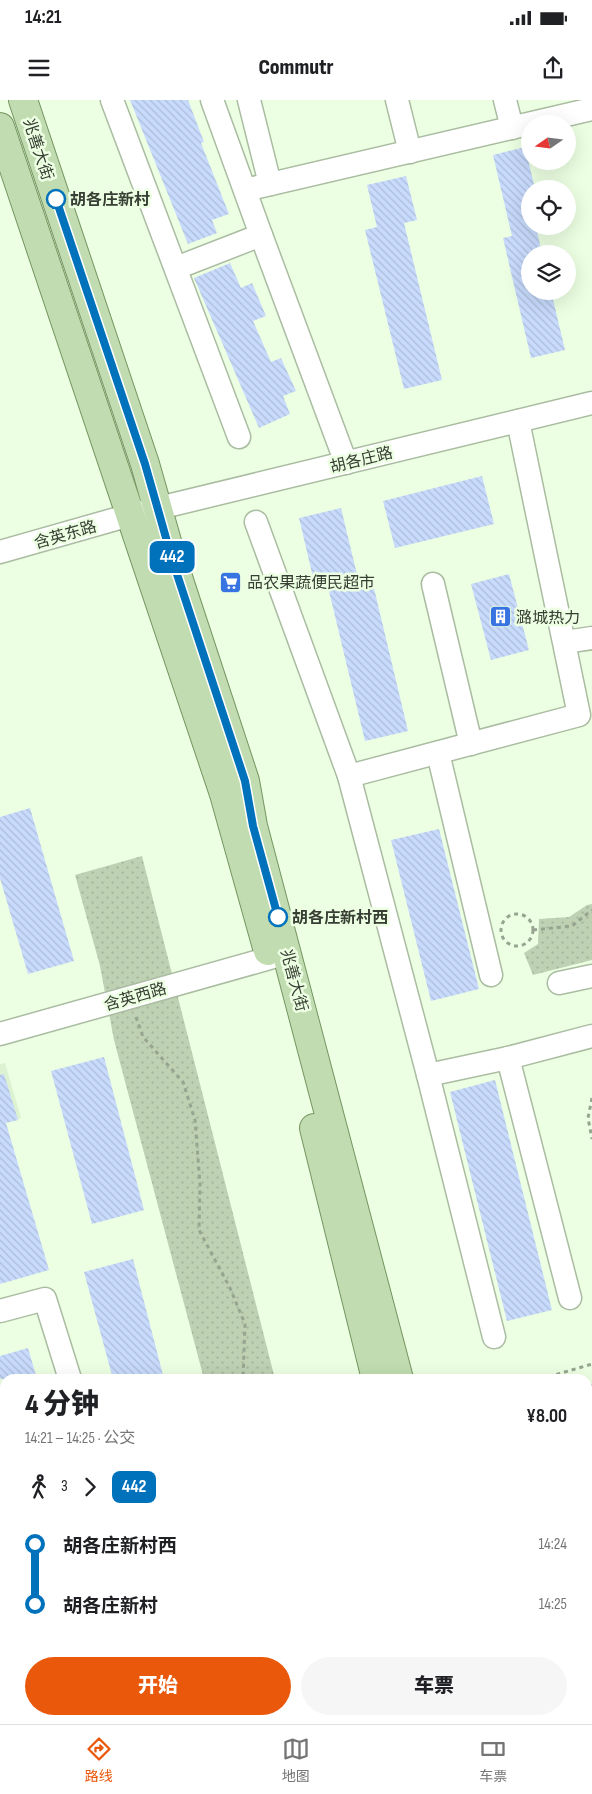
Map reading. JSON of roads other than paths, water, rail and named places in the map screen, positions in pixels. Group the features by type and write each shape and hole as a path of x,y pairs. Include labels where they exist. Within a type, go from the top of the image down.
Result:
{"main road":[{"name":"兆善大街","path":"23,100 142,454 245,781 253,826 398,1374"},
{"name":"兆善大街","path":"0,127 224,794 282,998 375,1374"}],"street":[{"path":"112,100 240,436"},
{"path":"212,100 346,463"},
{"path":"249,100 270,184"},
{"path":"397,100 410,152"},
{"path":"504,100 512,128"},
{"path":"245,190 592,109"},
{"path":"176,268 261,235"},
{"name":"胡各庄路","path":"130,515 592,403"},
{"path":"349,776 579,715 518,421"},
{"name":"含英东路","path":"0,552 130,515"},
{"path":"256,522 349,776 428,1075 494,1337"},
{"path":"433,584 471,744"},
{"path":"565,642 592,638"},
{"path":"438,753 491,975"},
{"name":"含英西路","path":"1,1030 130,998 270,958"},
{"path":"559,983 592,976"},
{"path":"428,1075 508,1058 592,1036"},
{"path":"508,1058 570,1298"},
{"path":"0,1311 46,1299 68,1374"}],"place":[{"name":"胡各庄新村","path":"56,199"},
{"name":"品农果蔬便民超市","path":"231,582"},
{"name":"潞城热力","path":"500,617"},
{"name":"胡各庄新村西","path":"278,917"}]}
